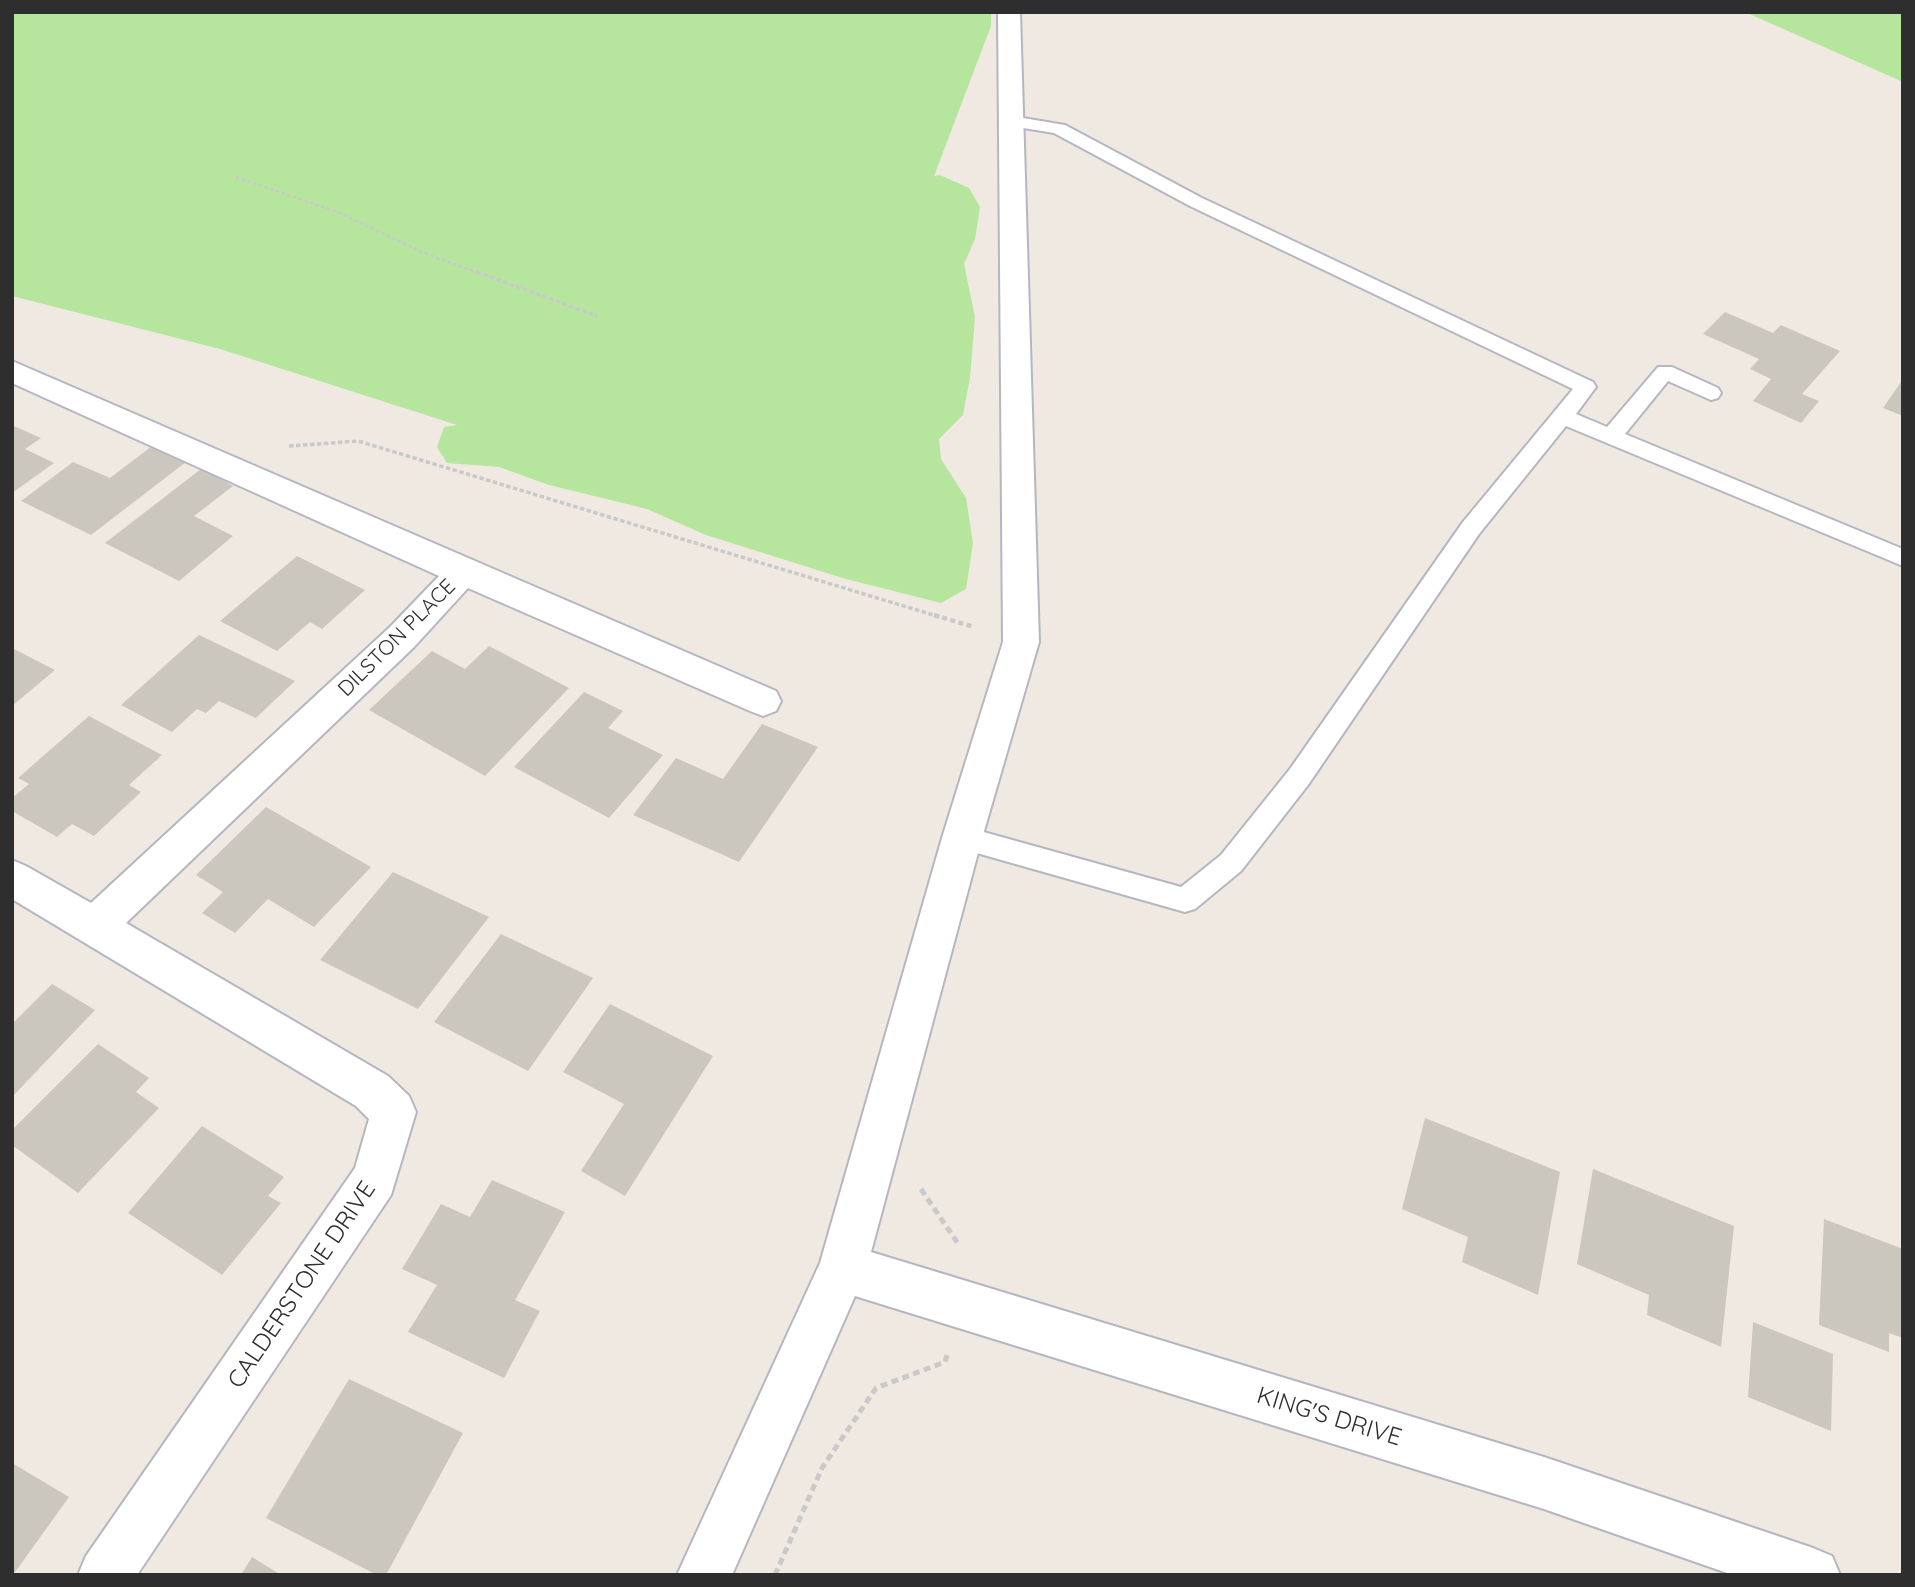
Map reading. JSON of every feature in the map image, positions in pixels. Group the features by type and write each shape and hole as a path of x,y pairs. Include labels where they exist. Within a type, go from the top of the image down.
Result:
{"street":[{"path":"704,1575 843,1268 962,838 1021,642 1009,12"},
{"name":"DILSTON PLACE","path":"12,371 463,572 402,637 94,926"},
{"path":"463,572 763,701"},
{"name":"CALDERSTONE DRIVE","path":"12,878 372,1091 393,1112 375,1180 105,1575"},
{"name":"KING'S DRIVE","path":"843,1268 1544,1483 1813,1575"}],"lane":[{"path":"962,838 1185,900 1231,863 1299,777 1471,528 1586,387 1196,202 1059,129 1011,121"},
{"path":"1611,436 1665,372 1711,393"},
{"path":"1562,416 1903,558"}],"path":[{"path":"236,177 340,213 424,253 597,316"},
{"path":"285,446 358,441 1021,642"}],"green space":[{"path":"12,12 991,12 991,26 934,176 940,175 969,188 980,207 975,239 964,264 975,317 970,378 963,415 939,439 941,459 966,498 973,543 966,589 941,603 846,579 706,535 647,509 549,485 499,467 447,463 437,447 444,427 457,425 220,349 12,296"},
{"path":"1745,12 1903,12 1903,82"}],"building":[{"path":"1725,312 1773,333 1781,325 1840,351 1802,394 1819,401 1801,423 1753,401 1771,379 1750,369 1759,359 1703,334"},
{"path":"1903,379 1903,416 1883,408"},
{"path":"14,426 41,438 25,449 54,463 12,493"},
{"path":"152,446 186,462 91,535 21,501 73,462 110,478"},
{"path":"201,469 233,486 194,516 233,536 179,581 105,543"},
{"path":"297,556 365,590 322,629 310,622 277,651 220,621"},
{"path":"199,635 295,681 256,718 219,701 206,713 197,709 172,732 121,705"},
{"path":"489,646 569,688 485,776 369,710 432,651 465,669"},
{"path":"12,648 55,670 12,706"},
{"path":"584,692 623,711 608,728 663,755 609,818 514,767"},
{"path":"89,716 162,755 129,785 141,792 94,836 72,824 57,837 12,811 12,798 29,784 18,778"},
{"path":"762,724 818,747 739,862 633,815 676,758 723,779"},
{"path":"266,807 371,867 314,927 268,899 235,933 202,913 223,892 196,875"},
{"path":"393,872 489,917 418,1009 320,960"},
{"path":"501,934 593,978 528,1071 434,1022"},
{"path":"52,984 95,1010 12,1097 12,1024"},
{"path":"610,1004 713,1056 625,1196 581,1171 624,1104 563,1072"},
{"path":"98,1044 149,1078 136,1092 159,1108 78,1193 12,1145 12,1130"},
{"path":"1425,1118 1560,1172 1538,1295 1462,1262 1468,1237 1402,1209"},
{"path":"202,1126 284,1177 268,1196 281,1203 222,1275 128,1213"},
{"path":"1593,1169 1734,1226 1721,1347 1647,1315 1649,1295 1577,1264"},
{"path":"492,1180 565,1212 515,1300 540,1311 504,1378 408,1332 437,1285 402,1269 441,1204 470,1217"},
{"path":"1824,1219 1903,1249 1903,1338 1889,1333 1889,1352 1819,1325"},
{"path":"1753,1322 1833,1354 1831,1431 1748,1397"},
{"path":"349,1379 463,1433 386,1575 377,1575 266,1518"},
{"path":"12,1463 69,1497 13,1575 12,1575"},
{"path":"252,1557 281,1575 241,1575"}]}
